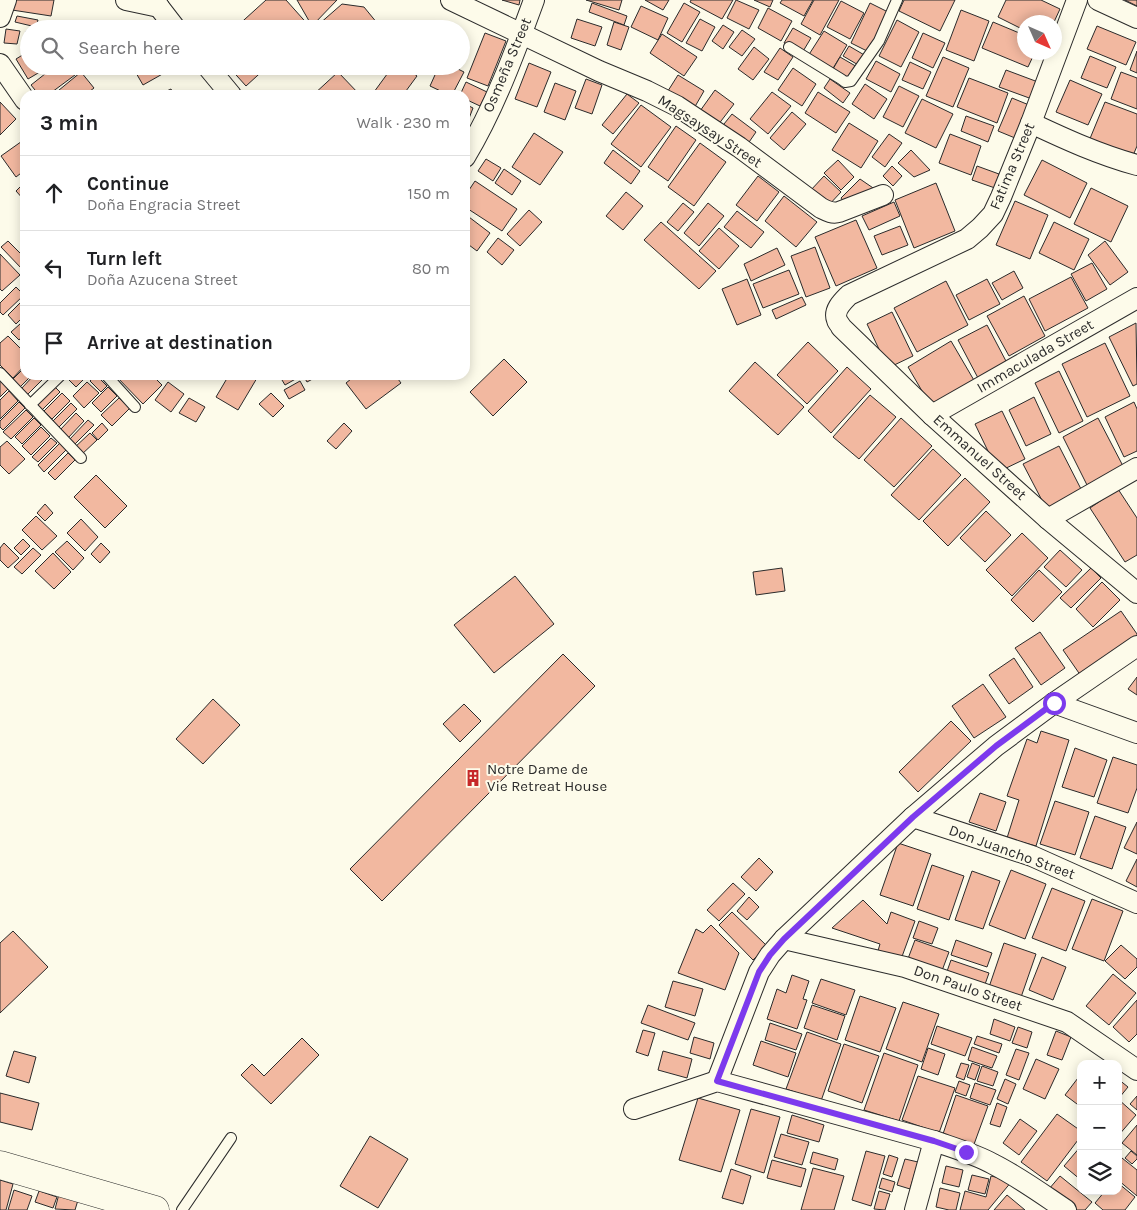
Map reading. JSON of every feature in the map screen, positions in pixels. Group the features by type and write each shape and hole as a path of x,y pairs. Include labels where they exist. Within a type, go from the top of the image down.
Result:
{"main road":[{"path":"0,1165 155,1210"}],"street":[{"path":"0,17 6,0"},
{"path":"126,0 160,4 170,20"},
{"name":"Magsaysay Street","path":"451,0 677,106 739,147 821,208 835,213 883,194"},
{"name":"Osmeña Street","path":"470,147 492,104 522,34 534,0"},
{"name":"Fatima Street","path":"836,311 841,302 849,295 967,239 993,214 1031,123 1077,0"},
{"path":"1098,0 1137,18"},
{"path":"0,64 20,93"},
{"path":"214,75 227,90"},
{"path":"1031,123 1079,145 1123,162 1137,165"},
{"name":"Immaculada Street","path":"932,415 1137,298"},
{"name":"Emmanuel Street","path":"836,311 836,319 841,326 932,415 1048,519 1137,593"},
{"path":"1048,519 1137,468"},
{"path":"717,1081 759,972 784,939 913,817 996,746 1054,703 1137,646"},
{"path":"1054,703 1137,733"},
{"name":"Don Juancho Street","path":"913,817 1032,856 1137,903"},
{"name":"Don Paulo Street","path":"784,939 905,967 1067,1022 1137,1070"},
{"path":"634,1109 717,1081 934,1141 966,1152 992,1163 1066,1210"},
{"path":"915,1210 934,1141"}],"lane":[{"path":"790,47 841,79 848,82 851,81 879,41 897,0"},
{"path":"0,373 81,458"},
{"path":"30,405 56,380"},
{"path":"111,380 135,407"},
{"path":"182,1210 231,1138"}],"building":[{"path":"14,0 54,0 51,16 12,10"},
{"path":"266,0 286,0 304,20 244,20"},
{"path":"297,0 337,0 318,20 309,20"},
{"path":"502,0 520,0 519,5"},
{"path":"586,0 622,0 619,10"},
{"path":"645,0 669,0 663,10"},
{"path":"691,0 733,0 722,19 690,2"},
{"path":"736,0 759,10 749,29 727,18"},
{"path":"754,0 773,0 770,7"},
{"path":"782,0 813,0 804,16 780,3"},
{"path":"814,0 839,0 820,35 801,24"},
{"path":"904,0 955,0 940,31 899,11"},
{"path":"1006,0 1041,0 1060,9 1057,15 1017,15 1017,26 998,17"},
{"path":"1125,0 1137,0 1137,6"},
{"path":"841,1 864,13 850,39 827,27"},
{"path":"592,3 627,16 624,25 589,12"},
{"path":"684,3 700,12 682,42 667,33"},
{"path":"870,3 888,12 869,52 851,43"},
{"path":"342,4 364,7 375,20 324,20"},
{"path":"641,6 668,18 658,40 631,27"},
{"path":"768,8 792,21 781,41 758,28"},
{"path":"961,10 989,21 974,61 946,50"},
{"path":"17,16 38,20 20,20 20,23 15,22"},
{"path":"577,19 602,27 595,46 571,38"},
{"path":"700,19 715,27 702,51 686,43"},
{"path":"897,20 919,32 901,67 879,56"},
{"path":"614,22 629,27 621,50 607,45"},
{"path":"993,22 1017,32 1017,60 1031,60 1028,67 982,48"},
{"path":"723,25 734,32 723,49 712,41"},
{"path":"1097,26 1136,42 1126,65 1087,49"},
{"path":"793,28 811,38 802,53 784,43"},
{"path":"6,29 20,31 17,44 4,43"},
{"path":"742,30 755,39 742,56 729,47"},
{"path":"824,31 847,45 832,70 808,56"},
{"path":"485,33 506,41 488,86 467,78 470,75 470,70"},
{"path":"923,33 945,43 933,68 912,58"},
{"path":"662,34 697,57 684,76 650,53"},
{"path":"849,46 866,56 860,66 843,56"},
{"path":"754,47 769,59 753,80 738,69"},
{"path":"780,48 793,57 778,80 764,72"},
{"path":"1137,51 1137,73 1130,70"},
{"path":"1090,56 1116,67 1107,88 1081,78"},
{"path":"20,57 20,66 16,59"},
{"path":"840,57 859,68 852,80 833,69"},
{"path":"943,57 969,68 953,107 926,96"},
{"path":"876,61 900,74 891,92 866,79"},
{"path":"910,62 931,72 923,89 902,80"},
{"path":"529,63 551,72 537,107 515,99"},
{"path":"793,68 816,84 802,106 778,90"},
{"path":"1006,70 1038,82 1032,99 999,87"},
{"path":"1121,72 1137,78 1137,109 1111,99"},
{"path":"26,75 35,75 28,79"},
{"path":"44,75 75,75 55,90 35,90 31,85"},
{"path":"77,75 83,75 94,88 91,90 59,90"},
{"path":"137,75 161,75 143,85"},
{"path":"236,75 258,75 246,86"},
{"path":"335,75 341,75 355,90 318,90"},
{"path":"386,75 417,76 407,90 375,90"},
{"path":"435,75 462,75 455,90 438,90 430,86"},
{"path":"678,75 704,91 693,110 666,94"},
{"path":"969,78 1008,93 997,123 957,107"},
{"path":"586,79 602,85 592,114 575,108"},
{"path":"830,79 850,93 843,103 824,88"},
{"path":"1070,80 1102,94 1088,125 1056,112"},
{"path":"466,82 487,92 480,106 470,101 470,90 462,90"},
{"path":"555,83 576,91 565,120 544,112"},
{"path":"865,84 887,99 874,119 852,104"},
{"path":"899,86 919,96 903,127 883,117"},
{"path":"715,90 734,104 718,125 700,111"},
{"path":"772,92 791,106 768,134 750,119"},
{"path":"818,92 850,112 836,133 805,113"},
{"path":"627,94 639,103 613,134 602,125"},
{"path":"1012,98 1029,105 1015,138 998,131"},
{"path":"922,99 953,114 936,148 905,133"},
{"path":"0,102 16,119 0,135"},
{"path":"1105,102 1137,114 1137,146 1132,158 1089,141"},
{"path":"641,105 671,127 641,167 611,144"},
{"path":"792,112 806,124 784,150 770,138"},
{"path":"732,114 756,132 745,148 720,129"},
{"path":"966,116 994,126 988,142 961,131"},
{"path":"849,123 878,141 861,168 832,150"},
{"path":"676,126 696,140 668,181 648,167"},
{"path":"534,133 563,152 540,185 512,167"},
{"path":"889,134 902,143 885,167 872,157"},
{"path":"950,134 981,146 971,175 939,163"},
{"path":"20,143 20,174 16,177 1,156"},
{"path":"700,143 726,162 694,206 668,187"},
{"path":"613,150 640,171 631,184 604,163"},
{"path":"911,150 930,170 914,177 898,163"},
{"path":"486,159 501,168 493,181 478,171"},
{"path":"838,160 854,177 841,190 824,173"},
{"path":"1042,160 1087,183 1070,218 1024,195"},
{"path":"892,166 902,176 893,186 883,176"},
{"path":"977,166 999,174 995,188 972,180"},
{"path":"504,169 521,181 512,195 495,183"},
{"path":"758,176 779,192 757,221 736,205"},
{"path":"824,176 841,192 827,207 810,191"},
{"path":"860,179 879,192 847,207 841,198"},
{"path":"475,181 517,209 502,231 470,210 470,188"},
{"path":"936,183 955,231 914,248 895,200"},
{"path":"20,187 20,195 16,191"},
{"path":"1091,188 1128,206 1111,242 1074,224"},
{"path":"626,192 643,206 623,230 606,216"},
{"path":"784,196 817,222 796,247 765,221"},
{"path":"1015,201 1048,215 1030,259 996,245"},
{"path":"894,202 900,216 869,230 862,216"},
{"path":"683,203 694,212 678,231 667,222"},
{"path":"708,203 724,216 699,246 684,233"},
{"path":"529,210 542,222 520,246 507,234"},
{"path":"737,211 764,232 751,248 724,227"},
{"path":"470,218 490,233 477,251 470,246"},
{"path":"856,220 877,268 836,286 815,237"},
{"path":"661,222 716,271 699,289 644,240"},
{"path":"1054,222 1089,239 1074,270 1039,253"},
{"path":"900,226 908,245 882,255 874,236"},
{"path":"719,228 739,246 719,269 699,251"},
{"path":"498,238 514,250 502,265 487,252"},
{"path":"8,241 20,253 20,267 1,247"},
{"path":"1105,241 1128,272 1110,285 1088,255"},
{"path":"815,247 830,288 806,297 791,256"},
{"path":"777,248 785,265 751,281 744,264"},
{"path":"0,254 20,275 2,291 0,289"},
{"path":"1092,263 1107,289 1086,301 1071,274"},
{"path":"789,270 799,294 763,308 753,284"},
{"path":"1014,271 1023,288 1002,300 992,283"},
{"path":"1071,277 1088,308 1045,331 1029,299"},
{"path":"747,279 761,315 737,325 722,289"},
{"path":"987,279 1000,304 969,320 956,295"},
{"path":"946,281 968,325 917,352 894,308"},
{"path":"16,287 20,291 20,299 3,315 0,312 0,303"},
{"path":"1024,296 1045,336 1009,356 987,316"},
{"path":"802,297 806,305 776,319 772,310"},
{"path":"20,303 20,320 16,324 8,315"},
{"path":"892,312 913,356 888,368 867,324"},
{"path":"1136,323 1137,384 1133,386 1109,337"},
{"path":"20,324 19,340 11,332"},
{"path":"987,325 1007,363 978,378 958,340"},
{"path":"8,336 20,348 20,370 13,378 0,365 0,343"},
{"path":"951,341 975,382 932,408 908,367"},
{"path":"808,342 838,371 807,404 777,375"},
{"path":"1105,343 1130,396 1087,417 1062,364"},
{"path":"504,359 527,382 493,416 470,392"},
{"path":"755,362 804,407 778,435 729,391"},
{"path":"847,367 871,389 831,433 808,411"},
{"path":"1059,371 1083,421 1059,433 1035,383"},
{"path":"20,372 20,380 27,380 19,388 12,380"},
{"path":"29,380 42,380 27,395 21,389"},
{"path":"69,380 83,380 76,387"},
{"path":"101,380 107,386 101,392 90,381"},
{"path":"120,380 157,380 162,385 143,404"},
{"path":"226,380 256,380 238,410 216,397"},
{"path":"282,380 294,380 285,385"},
{"path":"350,380 399,380 401,383 366,409 346,383"},
{"path":"0,381 8,389 0,397"},
{"path":"300,381 305,390 289,399 284,390"},
{"path":"87,382 99,393 84,408 73,396"},
{"path":"168,382 184,394 171,412 155,400"},
{"path":"53,385 60,392 42,410 35,403"},
{"path":"108,387 117,396 101,412 92,403"},
{"path":"9,391 18,401 0,419 0,400"},
{"path":"62,393 70,401 52,419 44,411"},
{"path":"271,393 284,406 273,417 259,404"},
{"path":"870,395 896,417 859,459 833,437"},
{"path":"1034,397 1051,434 1026,446 1009,410"},
{"path":"119,398 130,408 112,426 101,415"},
{"path":"189,398 205,407 196,422 179,413"},
{"path":"19,402 25,408 3,430 0,427 0,421"},
{"path":"1134,402 1137,409 1137,451 1124,457 1105,417"},
{"path":"71,403 77,409 57,429 51,423"},
{"path":"26,410 33,417 11,439 3,432"},
{"path":"1002,411 1025,459 998,472 975,424"},
{"path":"76,413 84,421 68,438 60,430"},
{"path":"34,418 41,425 22,444 15,437"},
{"path":"901,418 932,446 894,487 864,460"},
{"path":"1098,418 1123,466 1087,485 1063,437"},
{"path":"88,420 94,425 74,445 69,440"},
{"path":"102,423 108,430 98,440 92,433"},
{"path":"344,423 352,431 336,449 327,441"},
{"path":"41,427 50,436 31,455 22,446"},
{"path":"90,433 97,440 80,456 73,449"},
{"path":"51,438 57,443 38,462 32,457"},
{"path":"7,441 25,459 9,474 0,465 0,447"},
{"path":"60,443 67,449 44,472 38,465"},
{"path":"1059,446 1082,491 1047,510 1023,464"},
{"path":"933,449 961,475 919,520 891,495"},
{"path":"68,453 75,460 55,480 48,473"},
{"path":"96,475 127,506 105,528 74,497"},
{"path":"965,478 990,502 948,546 923,521"},
{"path":"1118,489 1137,518 1137,555 1125,562 1090,508"},
{"path":"45,504 53,513 45,521 37,513"},
{"path":"986,511 1011,535 985,562 960,538"},
{"path":"36,516 57,536 42,550 22,530"},
{"path":"81,519 98,537 85,551 67,533"},
{"path":"1022,533 1048,558 1012,596 986,570"},
{"path":"23,539 30,546 21,555 14,548"},
{"path":"67,541 84,558 73,570 55,552"},
{"path":"4,543 19,558 8,568 0,560 0,548"},
{"path":"101,543 110,552 100,563 91,554"},
{"path":"33,548 41,555 22,574 14,567"},
{"path":"1060,550 1082,570 1066,587 1044,567"},
{"path":"53,553 71,572 54,589 35,571"},
{"path":"782,568 785,591 756,595 753,572"},
{"path":"1091,568 1101,578 1071,608 1060,598"},
{"path":"1039,570 1062,592 1033,622 1011,600"},
{"path":"515,576 554,624 494,673 454,625"},
{"path":"1102,582 1120,600 1093,627 1076,609"},
{"path":"1121,611 1137,634 1137,637 1081,676 1063,650"},
{"path":"1040,632 1065,668 1041,685 1015,648"},
{"name":"Notre Dame de Vie Retreat House","path":"563,654 595,686 382,901 350,869"},
{"path":"1014,658 1033,687 1009,704 989,675"},
{"path":"1137,677 1137,695 1128,689"},
{"path":"983,684 1006,717 974,738 952,706"},
{"path":"213,699 240,725 203,764 176,739"},
{"path":"464,704 481,721 460,742 443,724"},
{"path":"951,721 971,741 918,792 899,772"},
{"path":"1041,731 1069,740 1036,846 1007,838 1019,800 1007,796 1027,739 1037,743"},
{"path":"1075,748 1107,760 1094,797 1062,787"},
{"path":"1113,757 1137,765 1137,788 1128,813 1097,803"},
{"path":"980,793 1006,802 996,831 969,822"},
{"path":"1055,801 1089,812 1075,855 1040,844"},
{"path":"1095,816 1126,827 1112,869 1080,858"},
{"path":"1137,822 1137,854 1124,848"},
{"path":"898,843 931,854 913,906 880,895"},
{"path":"759,858 773,872 756,891 741,877"},
{"path":"1137,859 1137,887 1126,881"},
{"path":"932,865 964,876 949,920 917,909"},
{"path":"1011,870 1046,884 1025,939 989,925"},
{"path":"972,871 1000,881 983,929 955,920"},
{"path":"733,883 745,894 719,921 707,910"},
{"path":"1052,888 1085,901 1066,951 1032,938"},
{"path":"749,897 759,907 747,920 737,911"},
{"path":"1092,899 1123,911 1104,961 1072,949"},
{"path":"863,900 887,924 891,912 915,921 900,962 877,954 880,944 832,928"},
{"path":"732,912 767,946 753,960 719,925"},
{"path":"919,921 938,928 932,944 913,938"},
{"path":"711,925 739,953 725,990 678,973 696,929 703,933"},
{"path":"13,931 48,967 0,1013 0,943"},
{"path":"915,940 949,952 940,976 906,964"},
{"path":"956,940 992,953 987,967 951,955"},
{"path":"1004,943 1036,954 1019,1003 987,993"},
{"path":"1121,945 1137,959 1137,967 1125,979 1105,961"},
{"path":"1042,957 1066,967 1053,1000 1029,990"},
{"path":"951,960 989,973 983,990 945,977"},
{"path":"1113,974 1136,993 1109,1025 1086,1006"},
{"path":"792,975 809,981 803,999 807,1000 797,1029 767,1019 777,989 786,993"},
{"path":"821,979 855,990 846,1015 812,1003"},
{"path":"673,981 703,989 695,1016 665,1007"},
{"path":"860,996 896,1008 880,1052 845,1040"},
{"path":"1137,1000 1137,1034 1129,1042 1113,1027"},
{"path":"903,1002 939,1014 922,1062 886,1049"},
{"path":"648,1005 695,1023 688,1040 641,1023"},
{"path":"812,1005 845,1016 837,1040 804,1028"},
{"path":"994,1019 1015,1027 1010,1041 990,1034"},
{"path":"770,1023 802,1034 796,1050 765,1040"},
{"path":"937,1026 972,1038 965,1056 931,1044"},
{"path":"1018,1027 1032,1032 1027,1048 1012,1043"},
{"path":"643,1030 655,1033 648,1056 636,1052"},
{"path":"1056,1031 1071,1037 1062,1060 1047,1055"},
{"path":"807,1032 841,1044 821,1101 786,1089"},
{"path":"977,1036 1002,1044 999,1053 974,1044"},
{"path":"694,1037 714,1043 710,1059 690,1053"},
{"path":"302,1038 319,1055 271,1104 241,1075 252,1064 264,1076"},
{"path":"761,1041 796,1053 788,1077 753,1065"},
{"path":"844,1044 879,1056 862,1103 828,1091"},
{"path":"972,1047 997,1056 992,1068 968,1060"},
{"path":"928,1048 945,1054 938,1075 921,1069"},
{"path":"1016,1049 1029,1053 1019,1080 1006,1075"},
{"path":"14,1051 36,1057 29,1083 6,1076"},
{"path":"663,1051 692,1059 687,1078 658,1070"},
{"path":"884,1053 918,1065 899,1121 864,1110"},
{"path":"1036,1059 1059,1069 1045,1099 1023,1089"},
{"path":"961,1063 969,1065 964,1080 956,1077"},
{"path":"972,1063 980,1066 975,1080 967,1077"},
{"path":"982,1066 998,1072 993,1086 977,1081"},
{"path":"918,1076 955,1088 939,1133 902,1120"},
{"path":"1005,1079 1016,1084 1008,1104 997,1099"},
{"path":"1077,1079 1077,1104 1065,1095"},
{"path":"959,1081 970,1085 966,1096 955,1092"},
{"path":"1122,1082 1128,1087 1122,1094"},
{"path":"975,1083 996,1090 990,1105 970,1098"},
{"path":"0,1093 39,1103 32,1130 0,1122"},
{"path":"956,1095 988,1106 973,1147 942,1137"},
{"path":"1137,1096 1137,1110 1130,1104"},
{"path":"698,1098 740,1110 721,1172 679,1160"},
{"path":"997,1103 1007,1107 1000,1127 990,1124"},
{"path":"1122,1103 1136,1115 1122,1131"},
{"path":"751,1109 780,1117 764,1173 735,1164"},
{"path":"1057,1114 1077,1128 1077,1141 1047,1181 1021,1162"},
{"path":"792,1115 824,1125 819,1142 787,1133"},
{"path":"1020,1119 1037,1131 1019,1155 1003,1143"},
{"path":"1137,1125 1137,1155 1122,1143"},
{"path":"781,1134 809,1142 802,1165 774,1157"},
{"path":"370,1136 408,1159 378,1208 340,1186"},
{"path":"866,1151 885,1156 871,1206 852,1200"},
{"path":"1077,1151 1077,1177 1064,1166"},
{"path":"1131,1151 1137,1156 1137,1159 1132,1164 1125,1158"},
{"path":"813,1152 838,1159 835,1170 810,1163"},
{"path":"889,1155 898,1158 892,1177 883,1174"},
{"path":"1122,1158 1137,1170 1137,1196 1122,1183"},
{"path":"905,1159 918,1162 910,1189 897,1185"},
{"path":"772,1160 806,1169 801,1187 767,1178"},
{"path":"946,1166 963,1170 959,1187 942,1183"},
{"path":"813,1168 844,1176 834,1210 801,1210"},
{"path":"731,1169 751,1176 743,1204 722,1198"},
{"path":"972,1175 989,1179 985,1194 968,1190"},
{"path":"991,1176 1012,1181 988,1210 960,1210 965,1191 986,1197"},
{"path":"1060,1176 1077,1190 1077,1195 1083,1195 1092,1202 1085,1210 1074,1210 1049,1189"},
{"path":"882,1178 895,1182 892,1192 879,1188"},
{"path":"0,1180 13,1184 6,1210 0,1210"},
{"path":"1122,1186 1135,1197 1125,1210 1103,1210 1095,1203 1102,1195 1122,1195"},
{"path":"940,1188 960,1193 956,1210 936,1207"},
{"path":"14,1190 32,1196 27,1210 8,1210"},
{"path":"39,1191 57,1197 53,1208 35,1202"},
{"path":"879,1191 890,1194 885,1210 874,1209"},
{"path":"59,1194 78,1200 75,1210 55,1209"},
{"path":"1007,1195 1025,1210 994,1210"}],"place":[{"name":"Notre Dame de Vie Retreat House","path":"473,778"}],"route":[{"path":"966,1152 934,1141 717,1081 759,972 784,939 913,817 996,746 1054,703"}]}
